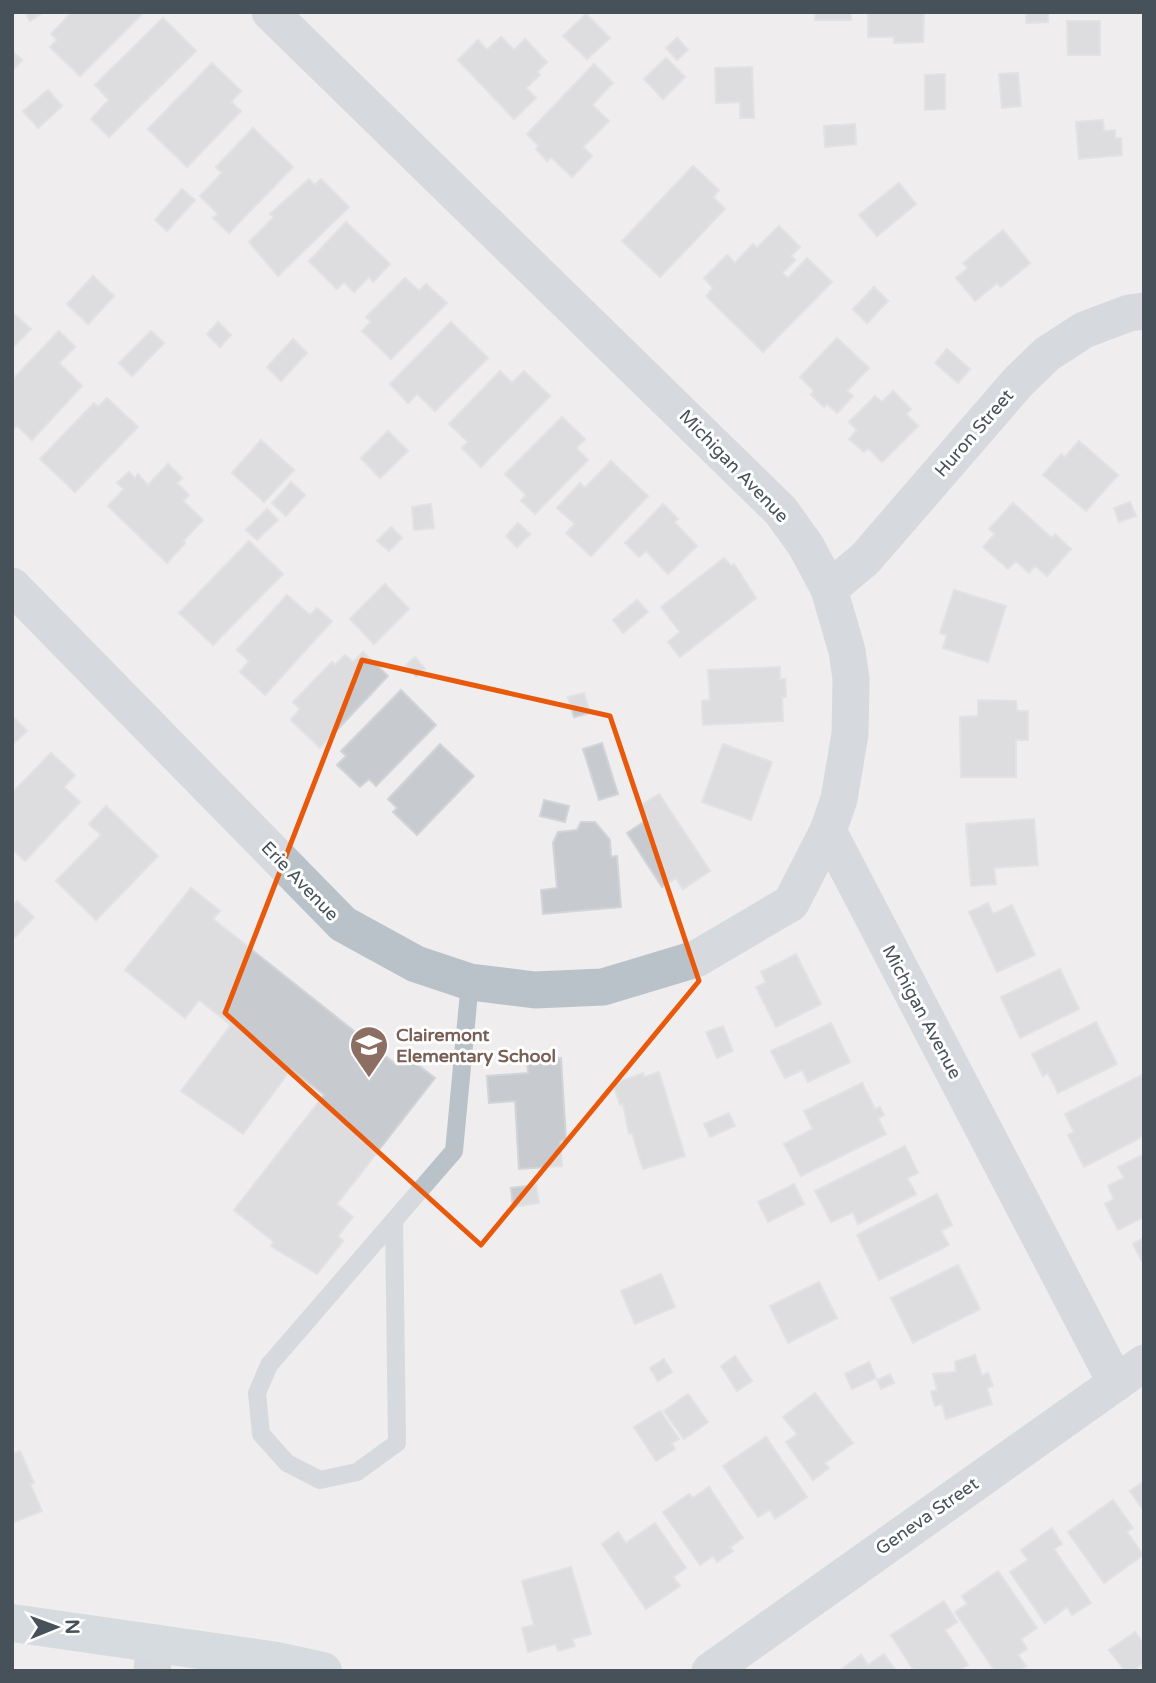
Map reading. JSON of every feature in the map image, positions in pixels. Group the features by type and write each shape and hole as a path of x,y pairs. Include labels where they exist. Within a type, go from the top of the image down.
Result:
{"main road":[{"path":"12,1623 154,1657 278,1661 323,1671"}],"street":[{"name":"Michigan Avenue","path":"270,12 781,511 806,546 829,589 848,651 851,707 847,761 839,799 828,831 1130,1373"},
{"name":"Huron Street","path":"829,589 865,559 1018,382 1047,354 1084,330 1129,313 1144,311"},
{"name":"Erie Avenue","path":"12,586 343,924 416,964 470,982 535,990 603,987 696,959 791,903 828,831"},
{"name":"Geneva Street","path":"710,1671 1130,1373"}],"lane":[{"path":"394,1220 397,1443 357,1472 320,1480 287,1463 261,1434 257,1393 269,1365 394,1220 454,1151 470,982"}],"highlighted area":[{"path":"362,660 610,716 699,981 481,1245 225,1013"}],"building":[{"path":"25,12 44,12 30,21"},
{"path":"72,12 144,12 80,76 50,47 57,40 51,34"},
{"path":"815,12 851,12 851,20 815,20"},
{"path":"868,12 924,12 923,42 894,43 894,37 868,37"},
{"path":"1026,12 1048,12 1048,22 1026,23"},
{"path":"586,14 610,38 587,59 563,36"},
{"path":"163,18 196,51 109,137 91,119 109,100 95,85"},
{"path":"1067,21 1100,21 1100,55 1068,55"},
{"path":"501,37 514,50 525,39 547,62 537,72 540,75 526,88 536,98 514,119 458,60 478,40 487,50"},
{"path":"677,38 688,50 677,60 666,48"},
{"path":"12,51 22,60 12,71"},
{"path":"666,58 685,77 663,99 644,79"},
{"path":"212,63 241,91 231,102 241,111 187,167 148,129"},
{"path":"594,64 613,83 592,105 609,121 583,147 592,156 572,177 551,157 547,161 536,149 539,146 527,134"},
{"path":"752,67 754,118 740,118 740,102 716,103 715,68"},
{"path":"1018,73 1021,106 1002,108 999,74"},
{"path":"945,74 945,109 925,110 925,75"},
{"path":"48,90 62,106 38,128 23,111"},
{"path":"1103,120 1104,131 1115,130 1115,138 1121,138 1122,155 1079,159 1076,122"},
{"path":"855,124 856,144 825,147 824,126"},
{"path":"253,128 293,167 229,233 213,218 218,214 200,196 222,173 216,167"},
{"path":"693,166 719,190 713,197 725,209 660,277 622,241"},
{"path":"309,179 315,185 321,179 349,207 278,276 249,242 274,217 270,214"},
{"path":"899,183 916,204 877,236 859,215"},
{"path":"182,189 195,200 167,231 155,220"},
{"path":"346,222 390,264 373,282 369,277 354,292 344,282 337,289 309,261"},
{"path":"779,226 800,247 791,256 795,260 782,273 788,278 807,258 832,282 763,352 706,296 713,288 704,278 727,255 735,263 753,244 757,248"},
{"path":"1003,230 1030,263 1001,287 997,283 975,301 956,278 968,268 963,263"},
{"path":"93,276 114,296 88,324 67,304"},
{"path":"405,278 419,291 426,284 447,303 391,359 362,331 371,322 366,317"},
{"path":"874,287 888,301 867,323 853,309"},
{"path":"12,312 31,329 12,348"},
{"path":"218,322 231,335 220,347 207,334"},
{"path":"451,322 488,358 435,411 417,394 408,403 390,384"},
{"path":"59,331 75,347 59,363 82,386 32,440 17,426 12,430 12,380"},
{"path":"151,331 164,343 132,376 119,363"},
{"path":"837,338 869,368 847,391 853,396 837,413 827,404 824,407 811,395 814,391 800,377"},
{"path":"293,339 307,353 281,381 267,367"},
{"path":"947,349 970,369 958,383 935,363"},
{"path":"500,371 512,383 524,371 550,396 481,467 462,448 468,442 449,424"},
{"path":"893,391 911,409 906,414 918,426 882,462 868,448 864,452 849,439 857,430 849,422 875,396 882,402"},
{"path":"107,398 138,427 75,492 40,459 94,403 98,407"},
{"path":"562,417 585,439 576,448 588,460 535,514 521,501 526,495 505,474"},
{"path":"388,431 408,451 380,478 361,458"},
{"path":"261,440 294,470 264,502 232,473"},
{"path":"1079,441 1118,475 1086,511 1043,475 1061,454 1065,457"},
{"path":"611,461 648,496 591,556 566,533 575,524 557,508 580,483 585,488"},
{"path":"168,464 182,478 177,483 189,495 183,501 203,520 167,563 108,506 124,489 117,483 129,472 135,478 138,474 148,485"},
{"path":"291,482 305,495 286,516 272,503"},
{"path":"1130,502 1136,516 1119,522 1114,508"},
{"path":"1013,503 1052,538 1055,534 1071,549 1047,576 1035,566 1029,573 1016,561 1008,569 983,547 995,534 989,529"},
{"path":"431,504 434,528 414,530 412,507"},
{"path":"663,504 678,519 674,522 697,546 668,574 646,551 639,557 625,543"},
{"path":"267,509 278,520 257,540 246,530"},
{"path":"518,523 530,534 517,547 506,536"},
{"path":"391,527 402,538 389,551 377,541"},
{"path":"249,541 283,574 213,645 179,613"},
{"path":"724,558 731,566 734,564 756,598 680,657 668,642 680,632 661,607"},
{"path":"385,584 409,609 374,644 350,619"},
{"path":"954,590 1006,606 988,662 943,648 947,635 940,633"},
{"path":"287,595 310,615 317,608 332,621 265,695 240,672 249,661 237,650"},
{"path":"637,600 648,612 623,633 613,620"},
{"path":"363,652 388,676 320,748 291,720 300,709 293,702 332,662 335,665 345,655 353,662"},
{"path":"415,657 425,669 416,676 406,665"},
{"path":"780,667 780,679 785,679 786,697 782,697 783,721 703,725 702,701 710,700 708,670"},
{"path":"401,690 436,725 376,786 369,779 360,787 337,765 346,756 341,751"},
{"path":"584,693 590,713 574,717 568,697"},
{"path":"978,700 1016,701 1017,711 1028,711 1028,740 1016,740 1016,777 961,777 960,717 978,716"},
{"path":"12,716 27,731 12,745"},
{"path":"602,743 618,794 599,800 583,749"},
{"path":"440,744 474,776 417,835 393,812 397,808 388,799"},
{"path":"723,744 772,762 751,820 702,802"},
{"path":"51,753 75,775 64,787 80,802 25,861 12,849 12,793"},
{"path":"659,794 710,871 683,889 676,878 662,887 627,833 648,819 640,806"},
{"path":"544,800 569,806 565,822 540,816"},
{"path":"106,806 158,856 96,920 56,881 101,835 89,824"},
{"path":"1034,819 1038,865 994,868 996,884 971,886 966,824"},
{"path":"581,822 595,822 610,840 611,857 617,856 621,907 543,914 541,890 557,888 553,843 558,832 577,830"},
{"name":"Clairemont Elementary School","path":"191,888 220,911 213,919 397,1065 405,1055 435,1078 337,1204 353,1217 338,1236 343,1241 317,1274 271,1246 274,1242 234,1210 324,1095 291,1069 243,1134 181,1091 231,1025 199,1000 185,1018 125,970"},
{"path":"17,901 34,917 15,937 12,934 12,906"},
{"path":"988,903 993,914 1012,905 1035,955 997,972 969,912"},
{"path":"796,954 821,1004 776,1027 756,987 766,982 761,972"},
{"path":"1060,969 1079,1009 1020,1038 1001,997"},
{"path":"1096,1022 1117,1064 1058,1093 1048,1073 1043,1076 1032,1054"},
{"path":"831,1023 850,1062 808,1082 802,1070 785,1078 771,1051"},
{"path":"723,1026 733,1051 717,1058 706,1032"},
{"path":"561,1058 566,1140 560,1141 562,1166 519,1169 515,1101 489,1103 487,1076 528,1073 527,1060"},
{"path":"659,1072 685,1156 643,1169 632,1133 629,1134 623,1104 620,1105 613,1084 643,1073 644,1077"},
{"path":"1144,1074 1144,1136 1084,1167 1068,1135 1074,1132 1065,1114"},
{"path":"862,1083 875,1109 880,1107 884,1115 878,1118 886,1134 801,1176 784,1144 813,1129 804,1111"},
{"path":"729,1113 735,1126 710,1137 704,1124"},
{"path":"905,1146 918,1173 907,1178 916,1194 858,1224 853,1212 831,1222 815,1191"},
{"path":"1144,1154 1144,1217 1118,1230 1105,1204 1114,1199 1108,1186 1124,1178 1118,1167"},
{"path":"794,1184 804,1204 768,1222 758,1202"},
{"path":"536,1185 539,1203 513,1207 511,1188"},
{"path":"937,1194 952,1225 941,1231 949,1245 879,1280 857,1235"},
{"path":"1144,1238 1144,1265 1133,1244"},
{"path":"958,1265 980,1309 913,1343 891,1298"},
{"path":"661,1274 675,1307 635,1324 621,1291"},
{"path":"819,1282 837,1318 788,1343 770,1306"},
{"path":"975,1355 982,1376 988,1373 993,1386 987,1388 992,1404 946,1419 942,1404 935,1406 931,1392 937,1390 933,1374 956,1372 955,1362"},
{"path":"735,1356 752,1381 737,1391 721,1366"},
{"path":"664,1359 672,1372 658,1381 650,1368"},
{"path":"869,1362 876,1378 852,1389 845,1374"},
{"path":"890,1374 894,1383 881,1389 877,1380"},
{"path":"815,1393 853,1443 825,1463 829,1468 813,1480 786,1442 797,1434 783,1417"},
{"path":"688,1394 708,1422 684,1439 664,1411"},
{"path":"660,1411 679,1439 671,1443 675,1449 656,1461 634,1427"},
{"path":"766,1437 807,1497 775,1519 770,1510 758,1517 723,1466"},
{"path":"20,1451 34,1483 30,1484 42,1511 12,1523 12,1454"},
{"path":"1144,1481 1144,1511 1130,1491"},
{"path":"709,1487 743,1538 730,1547 733,1551 717,1562 713,1556 700,1565 663,1512 689,1494 693,1498"},
{"path":"1113,1500 1133,1528 1127,1532 1143,1555 1104,1583 1068,1532"},
{"path":"655,1523 686,1568 673,1577 680,1586 646,1609 602,1544 618,1532 626,1543"},
{"path":"1052,1528 1062,1544 1054,1549 1091,1603 1072,1615 1067,1607 1045,1623 1010,1572 1028,1560 1021,1550"},
{"path":"571,1567 591,1634 572,1639 575,1646 558,1651 556,1644 528,1652 522,1628 534,1625 522,1581"},
{"path":"998,1571 1037,1628 1021,1639 1027,1649 1018,1655 1026,1666 1019,1671 995,1671 955,1612 967,1604 962,1596"},
{"path":"944,1601 957,1622 945,1630 968,1665 961,1669 962,1671 914,1671 891,1635"},
{"path":"1135,1632 1144,1644 1144,1663 1132,1671 1125,1671 1109,1650"},
{"path":"884,1654 896,1671 839,1671 861,1655 868,1665"}],"place":[{"name":"Clairemont Elementary School","path":"369,1079"}]}
